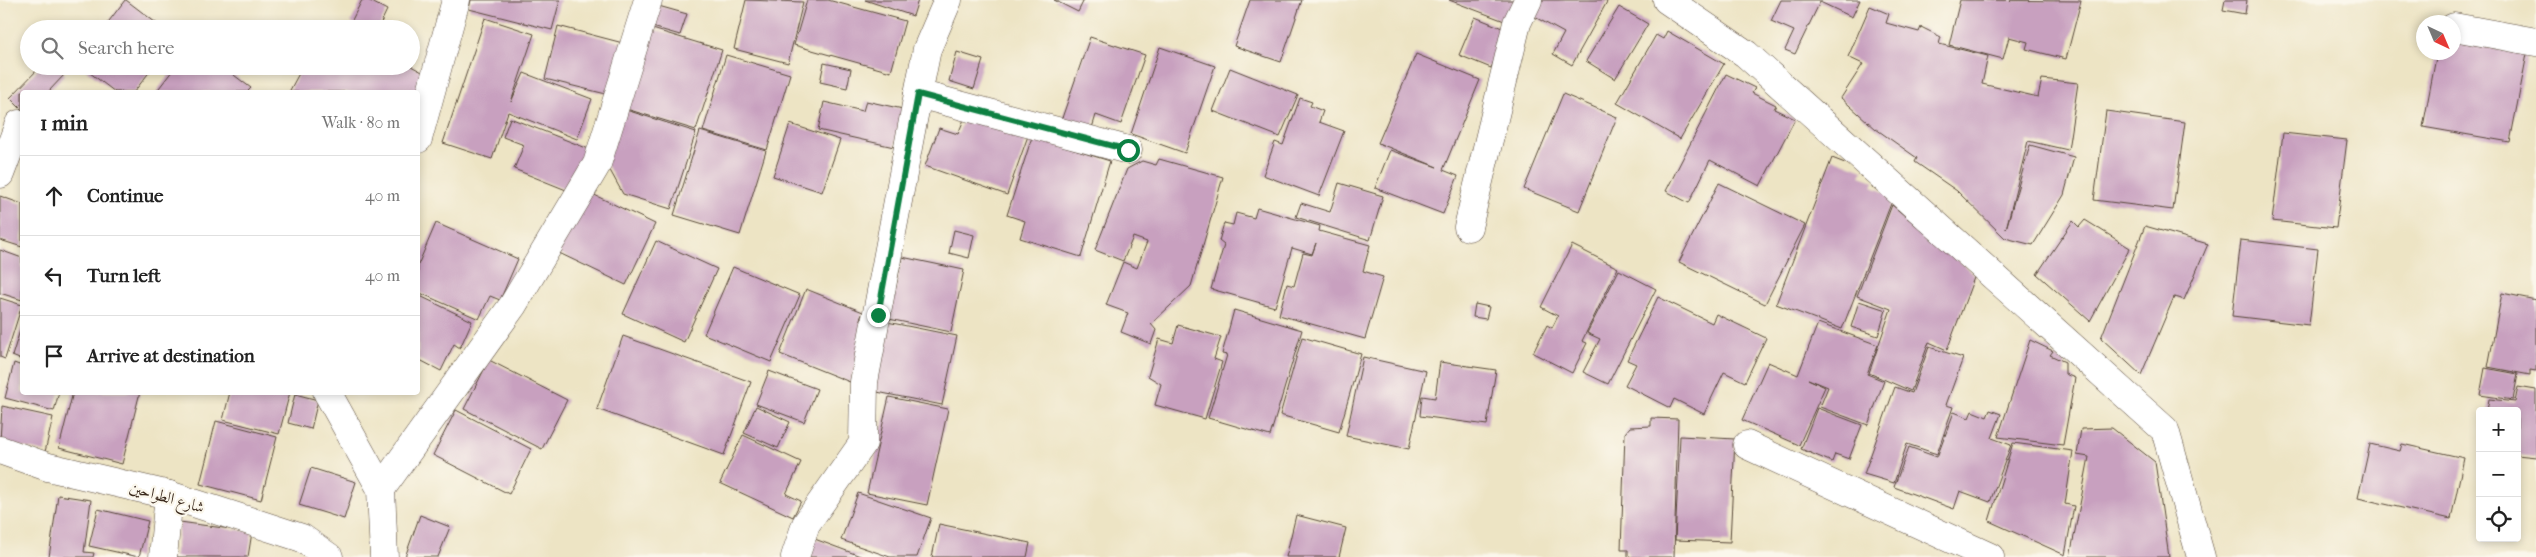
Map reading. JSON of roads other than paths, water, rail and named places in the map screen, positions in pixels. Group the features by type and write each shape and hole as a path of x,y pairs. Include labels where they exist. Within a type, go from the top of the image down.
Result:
{"street":[{"path":"381,489 513,305 597,164 648,0"},
{"path":"795,557 806,524 863,443 864,382 918,94 927,49 948,0"},
{"path":"1468,227 1517,23 1528,0"},
{"path":"1667,0 1746,54 2164,430 2201,557"},
{"path":"420,130 448,3"},
{"path":"2461,28 2536,42"},
{"path":"918,94 1128,150"},
{"path":"0,174 20,124"},
{"path":"330,395 381,489 384,557"},
{"path":"1747,445 1990,557"},
{"name":"شارع الطواحين","path":"0,450 48,467 169,496 302,538 329,557"},
{"path":"163,557 169,496"}]}
